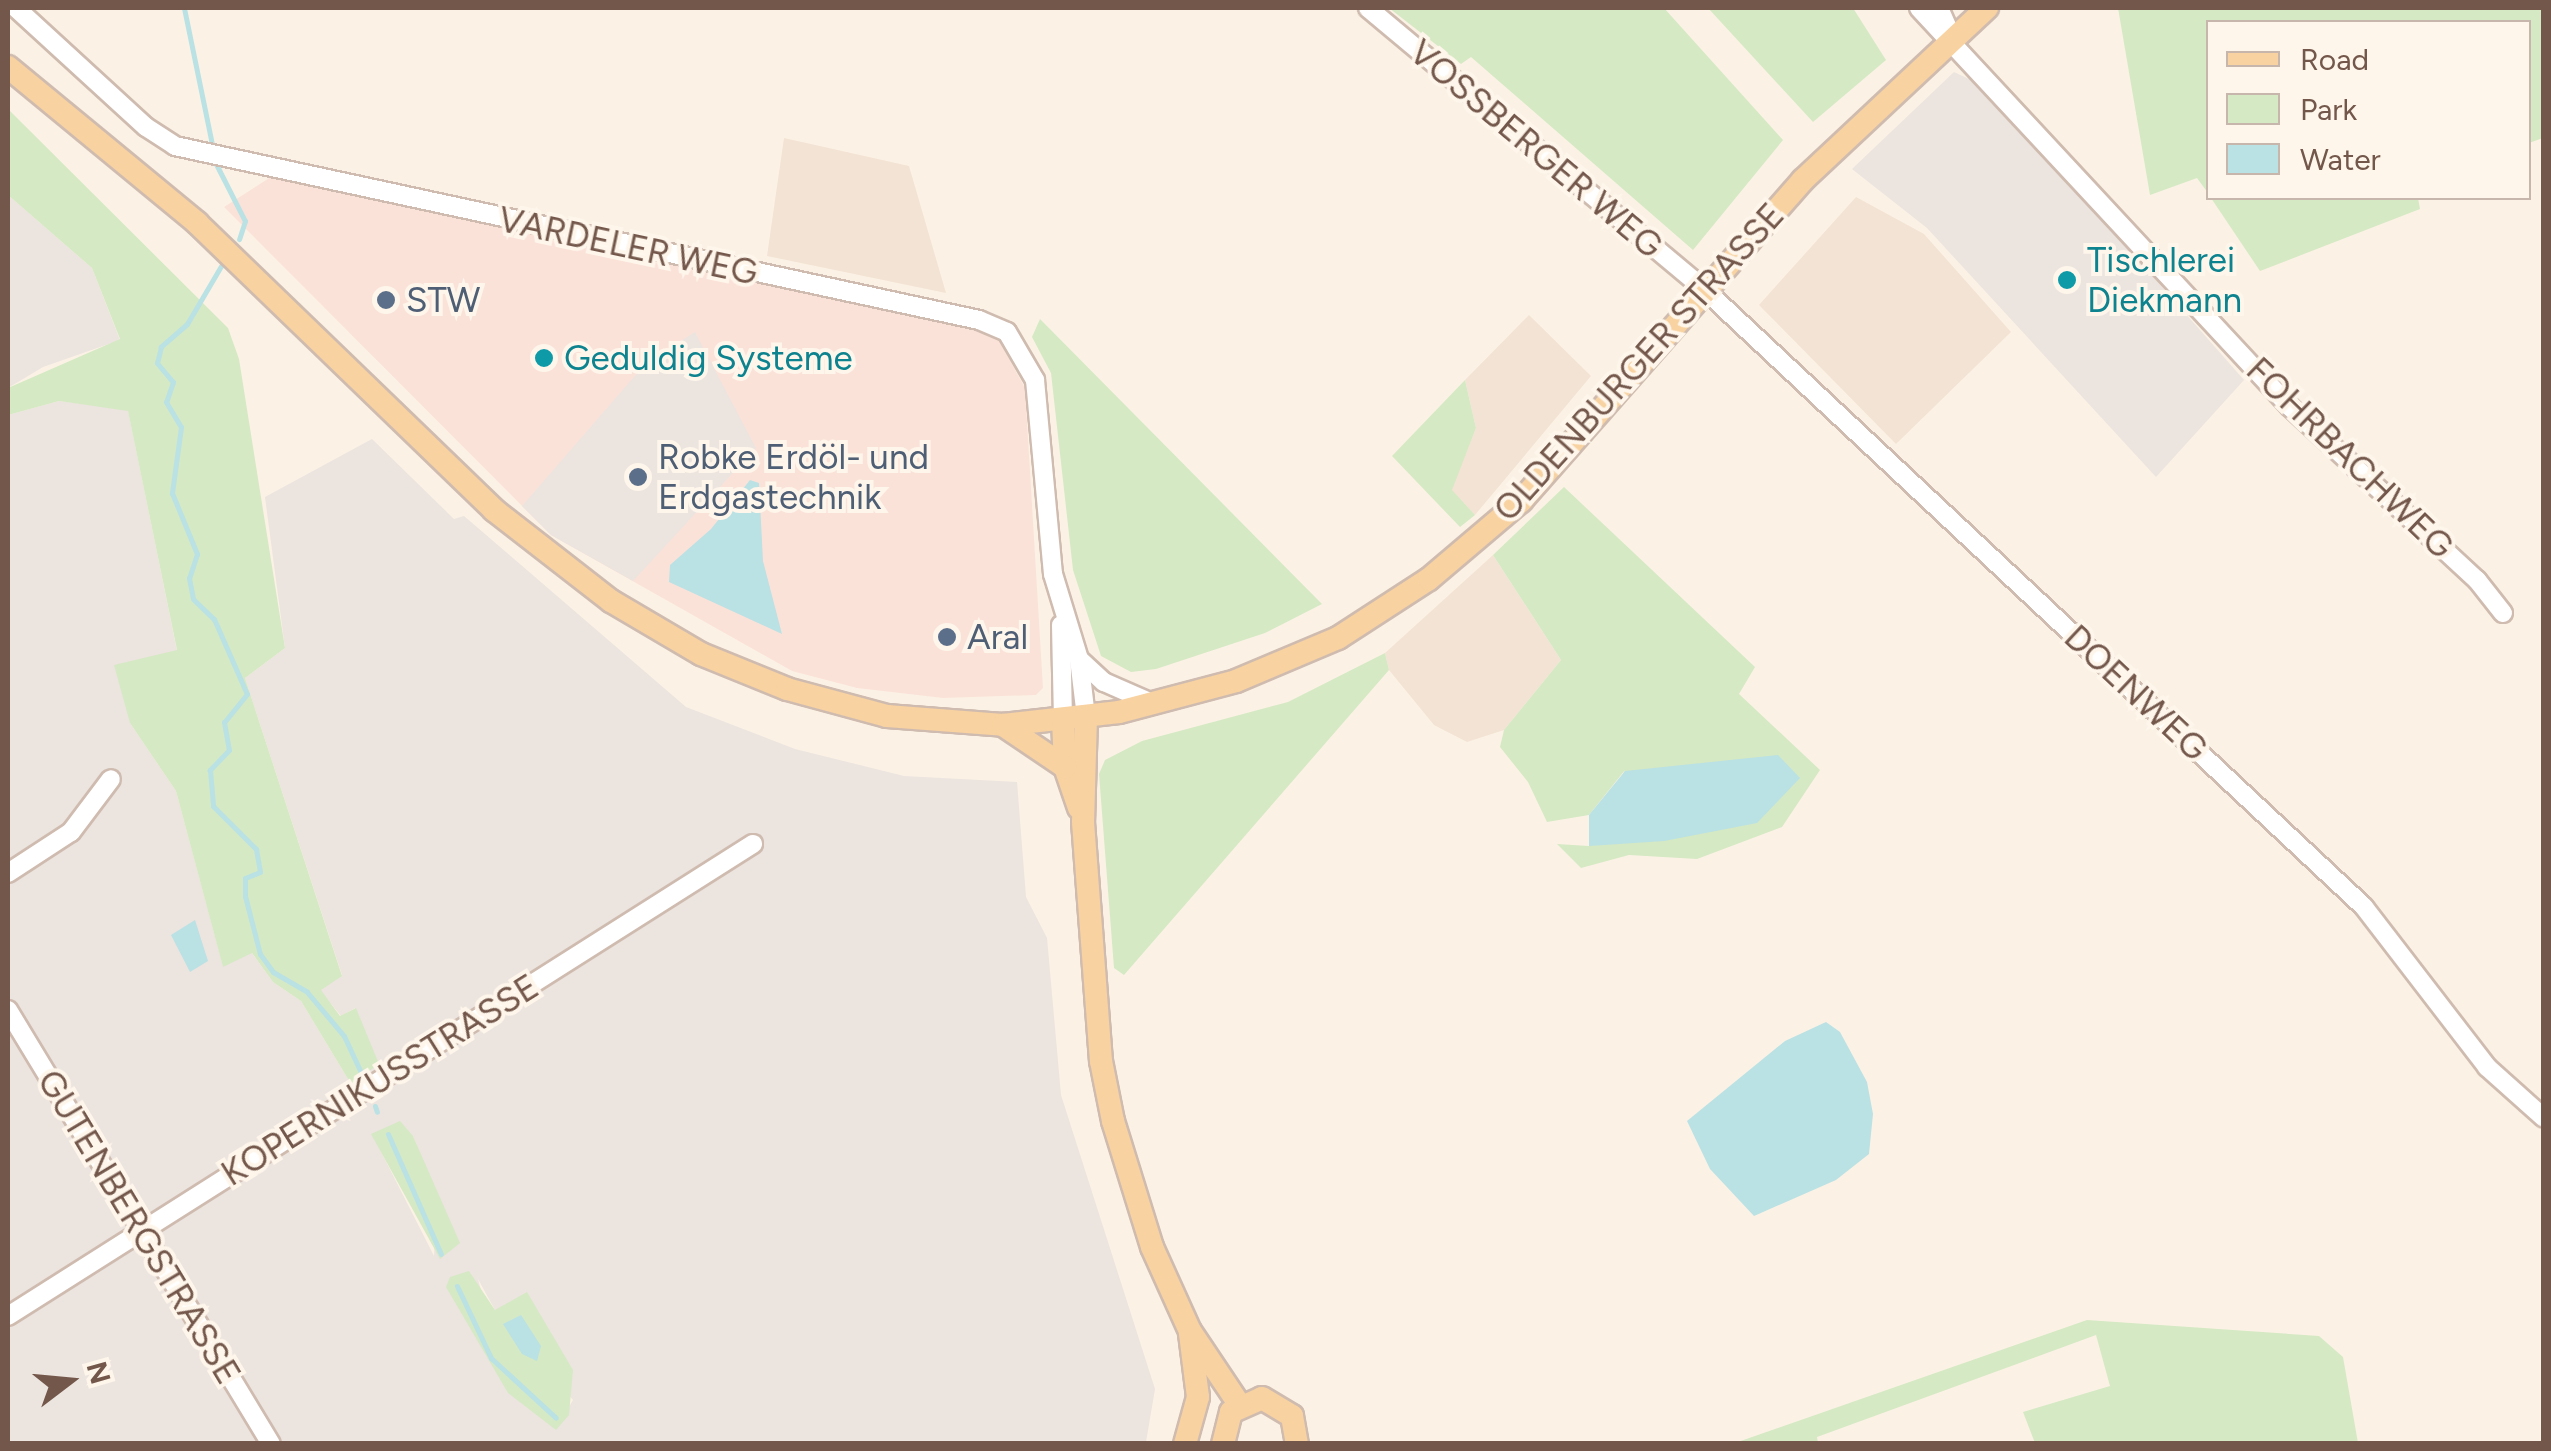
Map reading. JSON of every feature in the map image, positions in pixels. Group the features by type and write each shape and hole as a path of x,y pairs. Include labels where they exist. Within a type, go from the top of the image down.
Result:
{"main road":[{"name":"OLDENBURGER STRASSE","path":"8,66 197,223 494,510 611,601 701,654 787,689 888,716 1003,725 1154,704 1289,661 1429,579 1520,501 1803,180 1986,8"},
{"path":"1074,718 1064,768 1083,822"},
{"path":"1074,718 1102,1060 1113,1121 1152,1247 1190,1331 1239,1404"},
{"path":"1003,725 1064,768"},
{"path":"1185,1444 1198,1398 1190,1331"},
{"path":"1223,1444 1224,1422 1239,1404 1262,1398 1284,1407 1297,1428 1297,1444"}],"street":[{"name":"VARDELER WEG","path":"16,8 146,127 201,153 979,320 1007,332 1034,380 1074,718"},
{"name":"VOSSBERGER WEG","path":"1368,8 1705,290"},
{"path":"1919,8 1934,30 1953,39"},
{"path":"1939,8 1953,39"},
{"name":"FOHRBACHWEG","path":"1953,39 2290,407 2477,580 2503,613"},
{"name":"DOENWEG","path":"1705,290 2364,907 2487,1067 2544,1118"},
{"name":"VARDELER WEG","path":"1061,610 1079,660 1074,718"},
{"path":"1079,660 1104,682 1154,704"},
{"path":"8,873 71,832 111,778"},
{"name":"KOPERNIKUSSTRASSE","path":"8,1316 754,844"},
{"name":"GUTENBERGSTRASSE","path":"8,1010 270,1444"}],"shaded area":[{"path":"1954,72 1986,87 2244,380 2156,477 1927,228 1852,169"},
{"path":"784,138 909,166 946,293 767,256"},
{"path":"274,175 996,335 1025,388 1043,688 1036,695 943,698 857,688 792,671 551,535 224,207"},
{"path":"8,195 92,268 120,340 43,367 8,388"},
{"path":"1856,197 1924,234 2011,332 1896,444 1759,305"},
{"path":"1529,315 1591,376 1475,515 1451,490 1476,428 1465,380"},
{"name":"Robke Erdöl- und Erdgastechnik","path":"695,332 756,448 633,581 551,535 522,506 646,363"},
{"path":"59,401 128,410 177,651 130,723 176,791 223,966 251,952 273,982 301,1001 351,1084 355,1008 341,1016 320,990 342,975 245,678 285,648 265,497 372,439 454,519 464,516 686,707 795,749 904,776 1017,782 1026,897 1047,938 1061,1095 1155,1389 1146,1442 8,1444 8,415","holes":["372,1134 413,1136 437,1195 434,1256","478,1279 495,1310 573,1400 556,1429 508,1392"]},
{"path":"1493,555 1561,660 1504,730 1467,742 1434,725 1389,670 1385,653"}],"green space":[{"path":"1389,8 1664,8 1783,140 1693,250 1471,57 1461,64"},
{"path":"1708,8 1853,8 1886,60 1813,122"},
{"path":"2118,8 2543,8 2543,138 2531,142 2531,20 2206,20 2206,190 2197,178 2150,195"},
{"path":"8,109 228,328 239,359 285,648 245,678 342,976 321,990 340,1016 356,1008 379,1064 351,1084 301,1001 273,982 252,953 223,967 176,791 130,723 114,665 177,650 128,411 59,401 8,415 8,388 120,339 92,268 8,195"},
{"path":"2212,200 2418,200 2420,209 2260,271"},
{"path":"1040,319 1322,604 1265,633 1156,669 1131,672 1101,656 1073,570 1051,373 1032,337"},
{"path":"1465,380 1476,428 1452,490 1475,515 1460,527 1392,456"},
{"path":"1564,487 1755,667 1739,694 1820,770 1782,827 1697,859 1629,855 1581,868 1557,844 1589,846 1625,770 1589,815 1547,822 1528,782 1500,747 1504,730 1561,660 1493,555"},
{"path":"1385,653 1389,670 1124,975 1114,968 1099,774 1105,760 1142,741 1288,702"},
{"path":"400,1121 413,1136 460,1243 440,1259 371,1134"},
{"path":"469,1271 495,1310 527,1292 573,1370 569,1415 556,1430 508,1393 446,1287 450,1277"},
{"path":"2087,1320 2319,1336 2343,1357 2358,1443 2035,1443 2023,1412 2110,1386 2096,1335 1817,1437 1818,1443 1735,1443"}],"water":[{"path":"750,480 759,483 763,561 782,634 669,582 670,565 711,529"},
{"path":"1778,755 1800,778 1757,823 1664,841 1589,846 1589,815 1625,771"},
{"path":"195,920 208,961 190,972 171,935"},
{"path":"1826,1022 1840,1032 1867,1082 1873,1114 1869,1154 1836,1180 1754,1216 1710,1169 1687,1121 1785,1041"},
{"path":"521,1315 541,1346 537,1361 522,1354 503,1324"}],"waterway":[{"path":"184,8 213,149"},
{"path":"214,160 245,221 239,239"},
{"path":"221,266 187,324 161,347 157,363 173,382 166,402 181,427 172,493 197,554 189,578 193,599 214,619 247,694 224,722 229,750 210,770 213,806 256,849 260,872 245,878 245,896 260,954 273,972 307,992 344,1036 360,1071"},
{"path":"375,1106 377,1112"},
{"path":"388,1134 441,1254"},
{"path":"457,1286 491,1358 556,1418"}],"place":[{"name":"Tischlerei Diekmann","path":"2067,280"},
{"name":"STW","path":"386,300"},
{"name":"Geduldig Systeme","path":"544,358"},
{"name":"Robke Erdöl- und Erdgastechnik","path":"638,477"},
{"name":"Aral","path":"947,637"}]}
